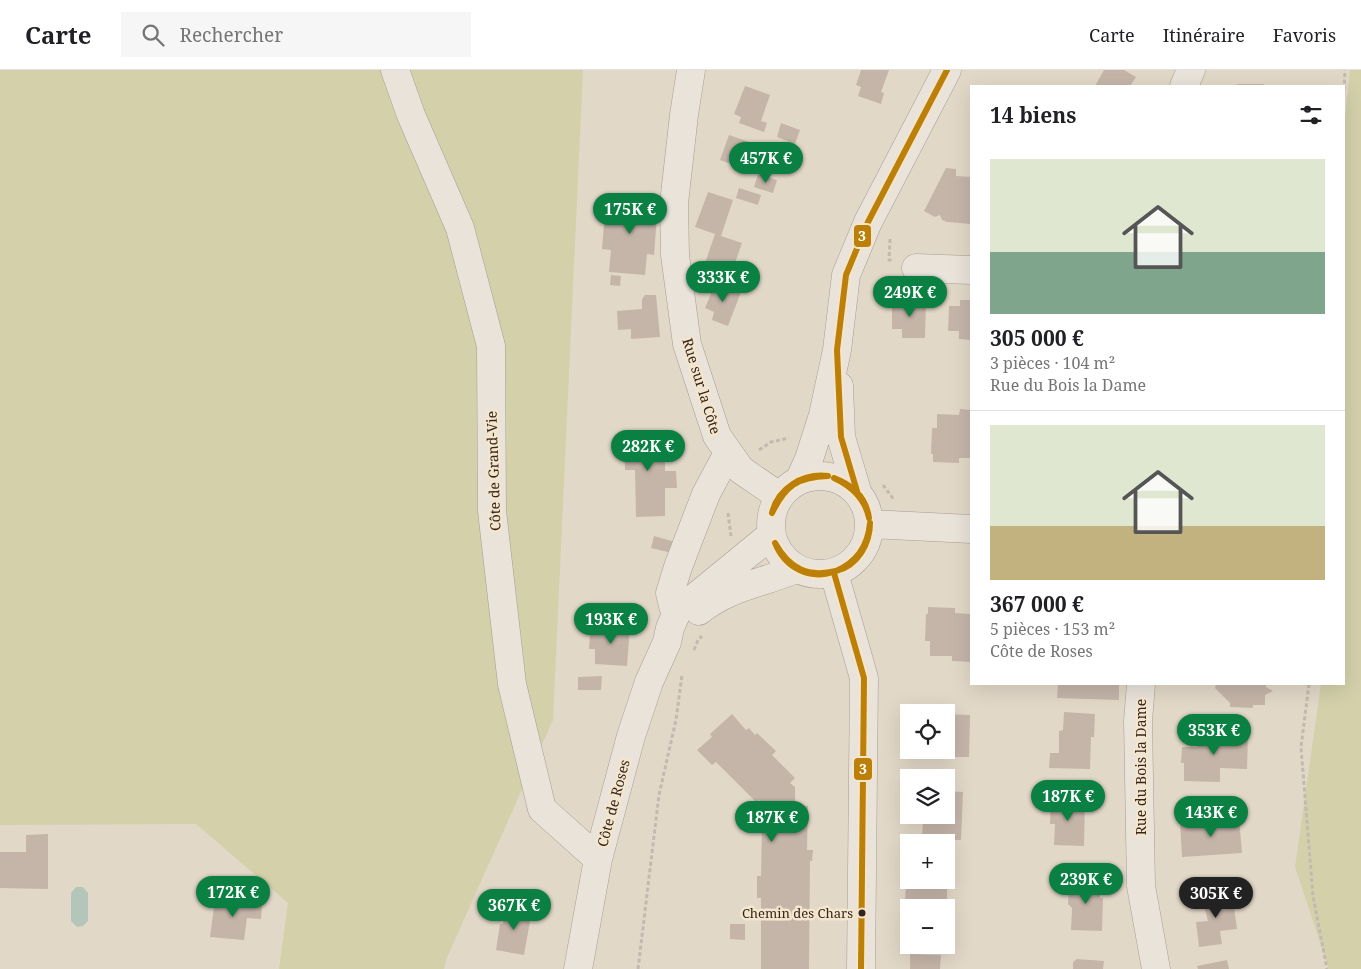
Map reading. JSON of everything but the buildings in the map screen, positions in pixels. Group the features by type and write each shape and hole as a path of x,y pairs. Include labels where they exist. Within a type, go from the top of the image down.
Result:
{"street":[{"name":"Côte de Grand-Vie","path":"395,70 410,116 460,228 491,346 492,511 512,684 542,809 598,859"},
{"name":"Rue sur la Côte","path":"691,70 674,203 675,255 687,344 717,436 728,453 741,470 790,488"},
{"path":"837,350 841,436 869,486 867,506 870,524 866,546 853,563 834,574 814,575 796,569 779,555 771,535 771,514 809,459 823,415 837,350 846,275 868,222 947,70"},
{"path":"1184,85 1191,70"},
{"path":"916,268 970,270"},
{"path":"677,612 672,606 670,593 678,566 706,494 728,453"},
{"path":"790,488 820,475 869,486"},
{"path":"870,524 970,529"},
{"name":"Côte de Roses","path":"578,969 598,859 631,736 649,682 677,612 771,535"},
{"name":"Côte de Roses","path":"666,642 703,608 740,587 796,569"},
{"path":"834,574 864,678 861,969"},
{"name":"Rue du Bois la Dame","path":"1141,685 1138,721 1141,886 1156,969"}],"path":[{"path":"1344,85 1345,70"},
{"path":"868,222 891,233 889,260 912,260 916,268"},
{"path":"869,486 897,504 902,525"},
{"path":"638,969 659,794 676,720 682,675"},
{"path":"1309,685 1301,747 1313,896 1327,969"}],"shaded area":[{"path":"0,70 583,70 553,720 446,960 444,969 279,969 288,903 196,824 0,825"},
{"path":"1350,70 1361,70 1361,969 1329,969 1295,867 1321,685 1345,685 1345,118"},
{"path":"76,887 83,887 88,893 88,921 83,926 77,927 71,921 71,893"}],"transit line":[{"name":"3","path":"857,491 841,437 837,350 846,275 868,222 947,70"},
{"name":"3","path":"772,513 780,496 793,484 810,477 828,476"},
{"name":"3","path":"772,513 782,496 793,485 808,478 828,476"},
{"name":"3","path":"834,478 853,488 862,498 869,518"},
{"name":"3","path":"834,478 846,485 861,499 869,518"},
{"name":"3","path":"836,571 850,563 860,552 867,539 870,523"},
{"name":"3","path":"836,571 851,564 861,553 868,538 870,523"},
{"name":"3","path":"775,543 786,559 800,569 816,573 836,571"},
{"name":"3","path":"775,543 785,559 800,570 817,574 836,571"},
{"name":"3","path":"834,573 864,678 861,969"}],"place":[{"name":"Chemin des Chars","path":"862,913"}]}
